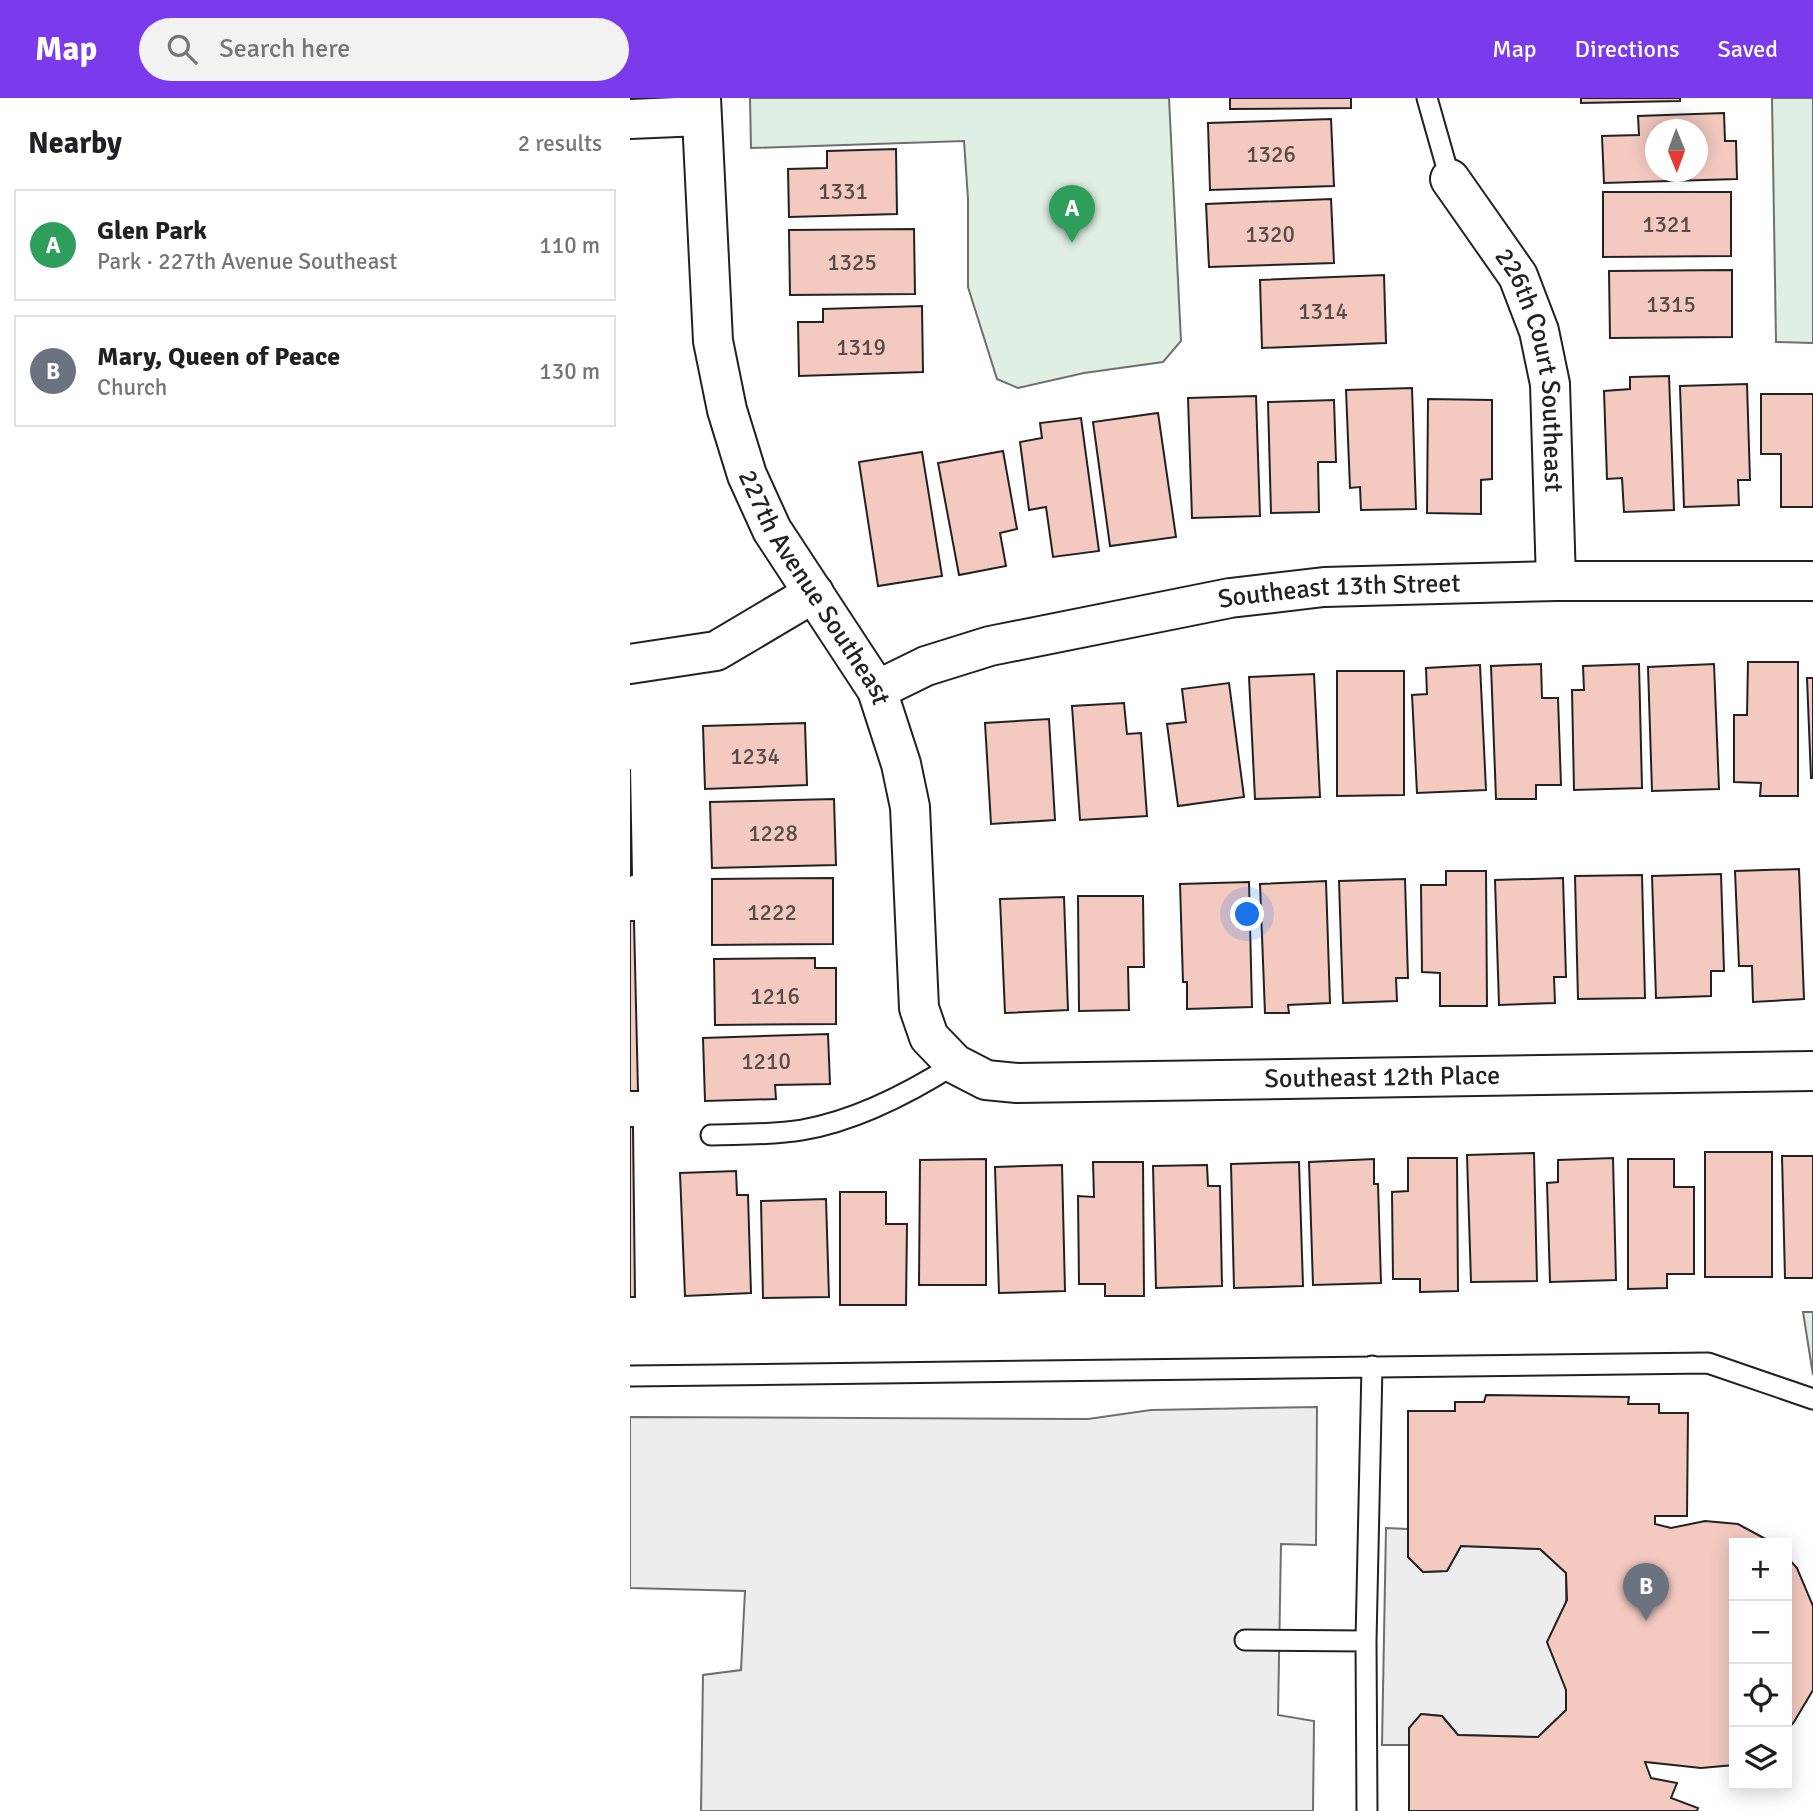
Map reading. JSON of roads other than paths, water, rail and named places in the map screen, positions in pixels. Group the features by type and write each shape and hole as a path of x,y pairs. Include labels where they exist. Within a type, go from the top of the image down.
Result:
{"street":[{"path":"630,119 701,107"},
{"name":"227th Avenue Southeast","path":"701,107 713,341 727,410 747,475 772,530 877,690 901,764 910,807 919,1008 929,1037 955,1064"},
{"name":"226th Court Southeast","path":"1450,179 1518,276 1539,331 1550,384 1556,581"},
{"name":"Southeast 13th Street","path":"877,690 926,667 990,646 1230,598 1324,587 1556,581 1813,581"},
{"path":"630,664 716,651 814,593"},
{"name":"Southeast 12th Place","path":"955,1064 986,1080 1017,1083 1813,1071"}],"lane":[{"path":"1427,98 1450,179"},
{"path":"711,1135 802,1130 816,1126 869,1110 928,1081 955,1064"},
{"path":"630,1376 1708,1363 1813,1399"},
{"path":"1367,1811 1366,1642 1372,1366"},
{"path":"1245,1640 1366,1642"}],"place":[{"name":"Glen Park","path":"1072,243"},
{"name":"Mary, Queen of Peace","path":"1646,1621"}]}
